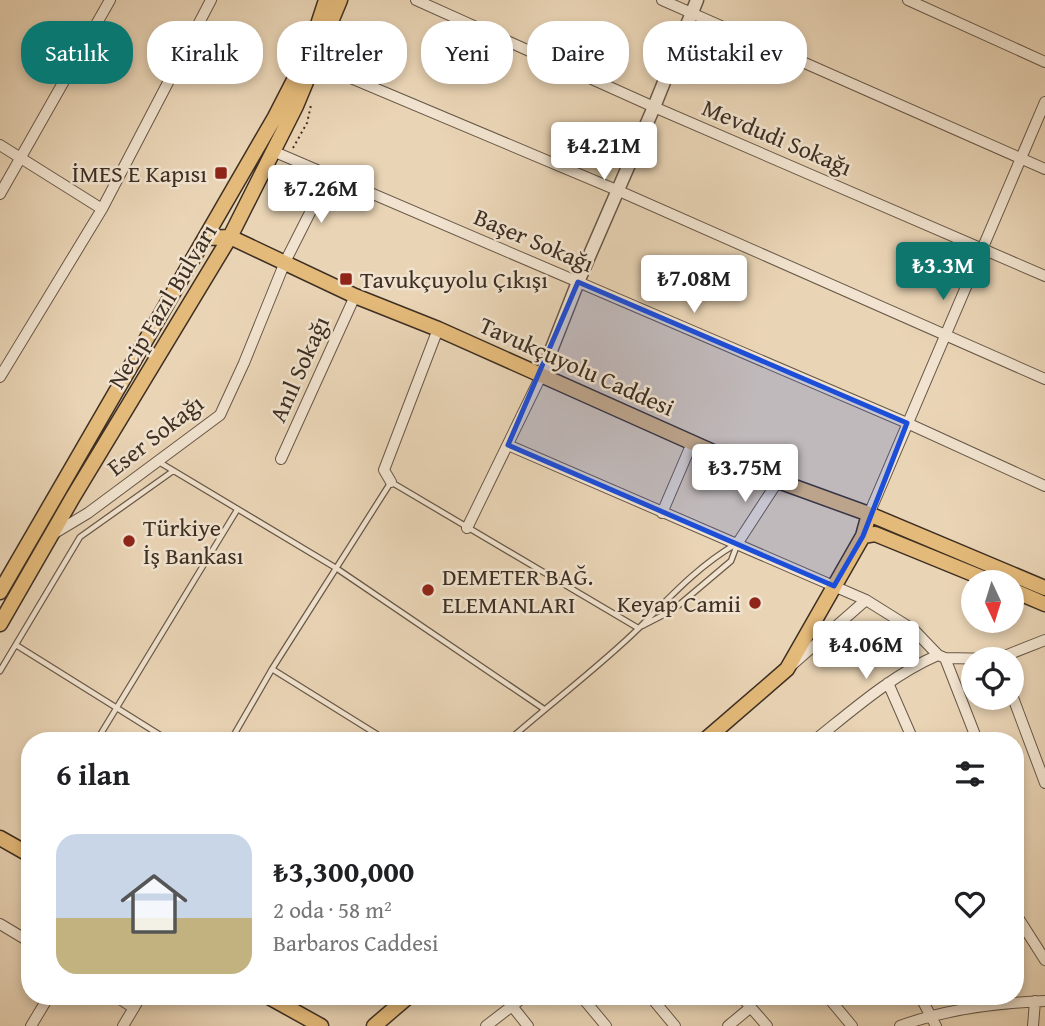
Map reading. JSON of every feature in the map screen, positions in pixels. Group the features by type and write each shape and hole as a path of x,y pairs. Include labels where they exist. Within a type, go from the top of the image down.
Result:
{"main road":[{"name":"Necip Fazıl Bulvarı","path":"0,592 275,117 310,49 326,0"},
{"name":"Necip Fazıl Bulvarı","path":"332,21 341,0"},
{"name":"Necip Fazıl Bulvarı","path":"0,624 281,155 307,84"},
{"path":"205,238 230,237"},
{"name":"Tavukçuyolu Caddesi","path":"230,237 355,296 438,329 778,481 869,514 1045,588"},
{"path":"718,732 788,669 863,536 869,514"},
{"path":"863,536 875,534 963,570"},
{"path":"1024,595 1045,604"},
{"path":"0,838 21,848"},
{"path":"283,1005 321,1026"},
{"path":"374,1026 398,1005"}],"street":[{"path":"0,194 110,0"},
{"path":"0,377 102,209 211,0"},
{"name":"Mevdudi Sokağı","path":"416,0 654,107 1045,276"},
{"path":"662,0 1045,169"},
{"path":"467,528 541,376 696,0"},
{"path":"908,0 1045,62"},
{"path":"365,84 619,191 1045,379"},
{"path":"869,514 1045,102"},
{"path":"0,145 102,209"},
{"name":"Başer Sokağı","path":"281,155 907,423 1045,486"},
{"name":"Eser Sokağı","path":"51,535 88,513 220,415 285,262 329,175"},
{"name":"Anıl Sokağı","path":"281,459 355,296"},
{"path":"391,482 384,470 438,329"},
{"path":"662,513 692,443"},
{"path":"508,444 866,600 914,630 942,657 974,732"},
{"path":"737,544 778,481"},
{"path":"788,669 866,600"},
{"path":"1024,648 1045,640"},
{"path":"827,732 912,667 942,657 961,658"},
{"path":"888,683 909,732"},
{"path":"1018,710 1045,783"},
{"path":"1,927 21,937"},
{"path":"1024,928 1045,960"},
{"path":"1033,1026 1040,1001"},
{"path":"31,1026 44,1005"},
{"path":"129,1005 134,1008"},
{"path":"123,1026 136,1005"},
{"path":"588,1005 606,1026"},
{"path":"658,1005 676,1026"},
{"path":"834,1005 852,1026"},
{"path":"926,1005 936,1026"},
{"path":"900,1026 932,1014 980,1005"},
{"path":"486,1026 512,1006 528,1026"},
{"path":"728,1026 751,1007 767,1026"}],"lane":[{"path":"158,461 336,568 544,709"},
{"path":"0,671 80,537 173,471"},
{"path":"236,732 272,669 391,482 638,628"},
{"path":"102,732 237,510"},
{"path":"638,628 673,610 731,561 737,544"},
{"path":"518,732 716,556 737,544"},
{"path":"16,645 155,732"},
{"path":"272,669 373,732"}],"path":[{"path":"281,155 307,123 311,104"}],"highlighted area":[{"path":"578,282 907,423 863,536 834,586 508,445"}],"place":[{"name":"İMES E Kapısı","path":"221,173"},
{"name":"Tavukçuyolu Çıkışı","path":"346,279"},
{"name":"Türkiye İş Bankası","path":"129,541"},
{"name":"DEMETER BAĞ. ELEMANLARI","path":"428,590"},
{"name":"Keyap Camii","path":"755,603"}]}
